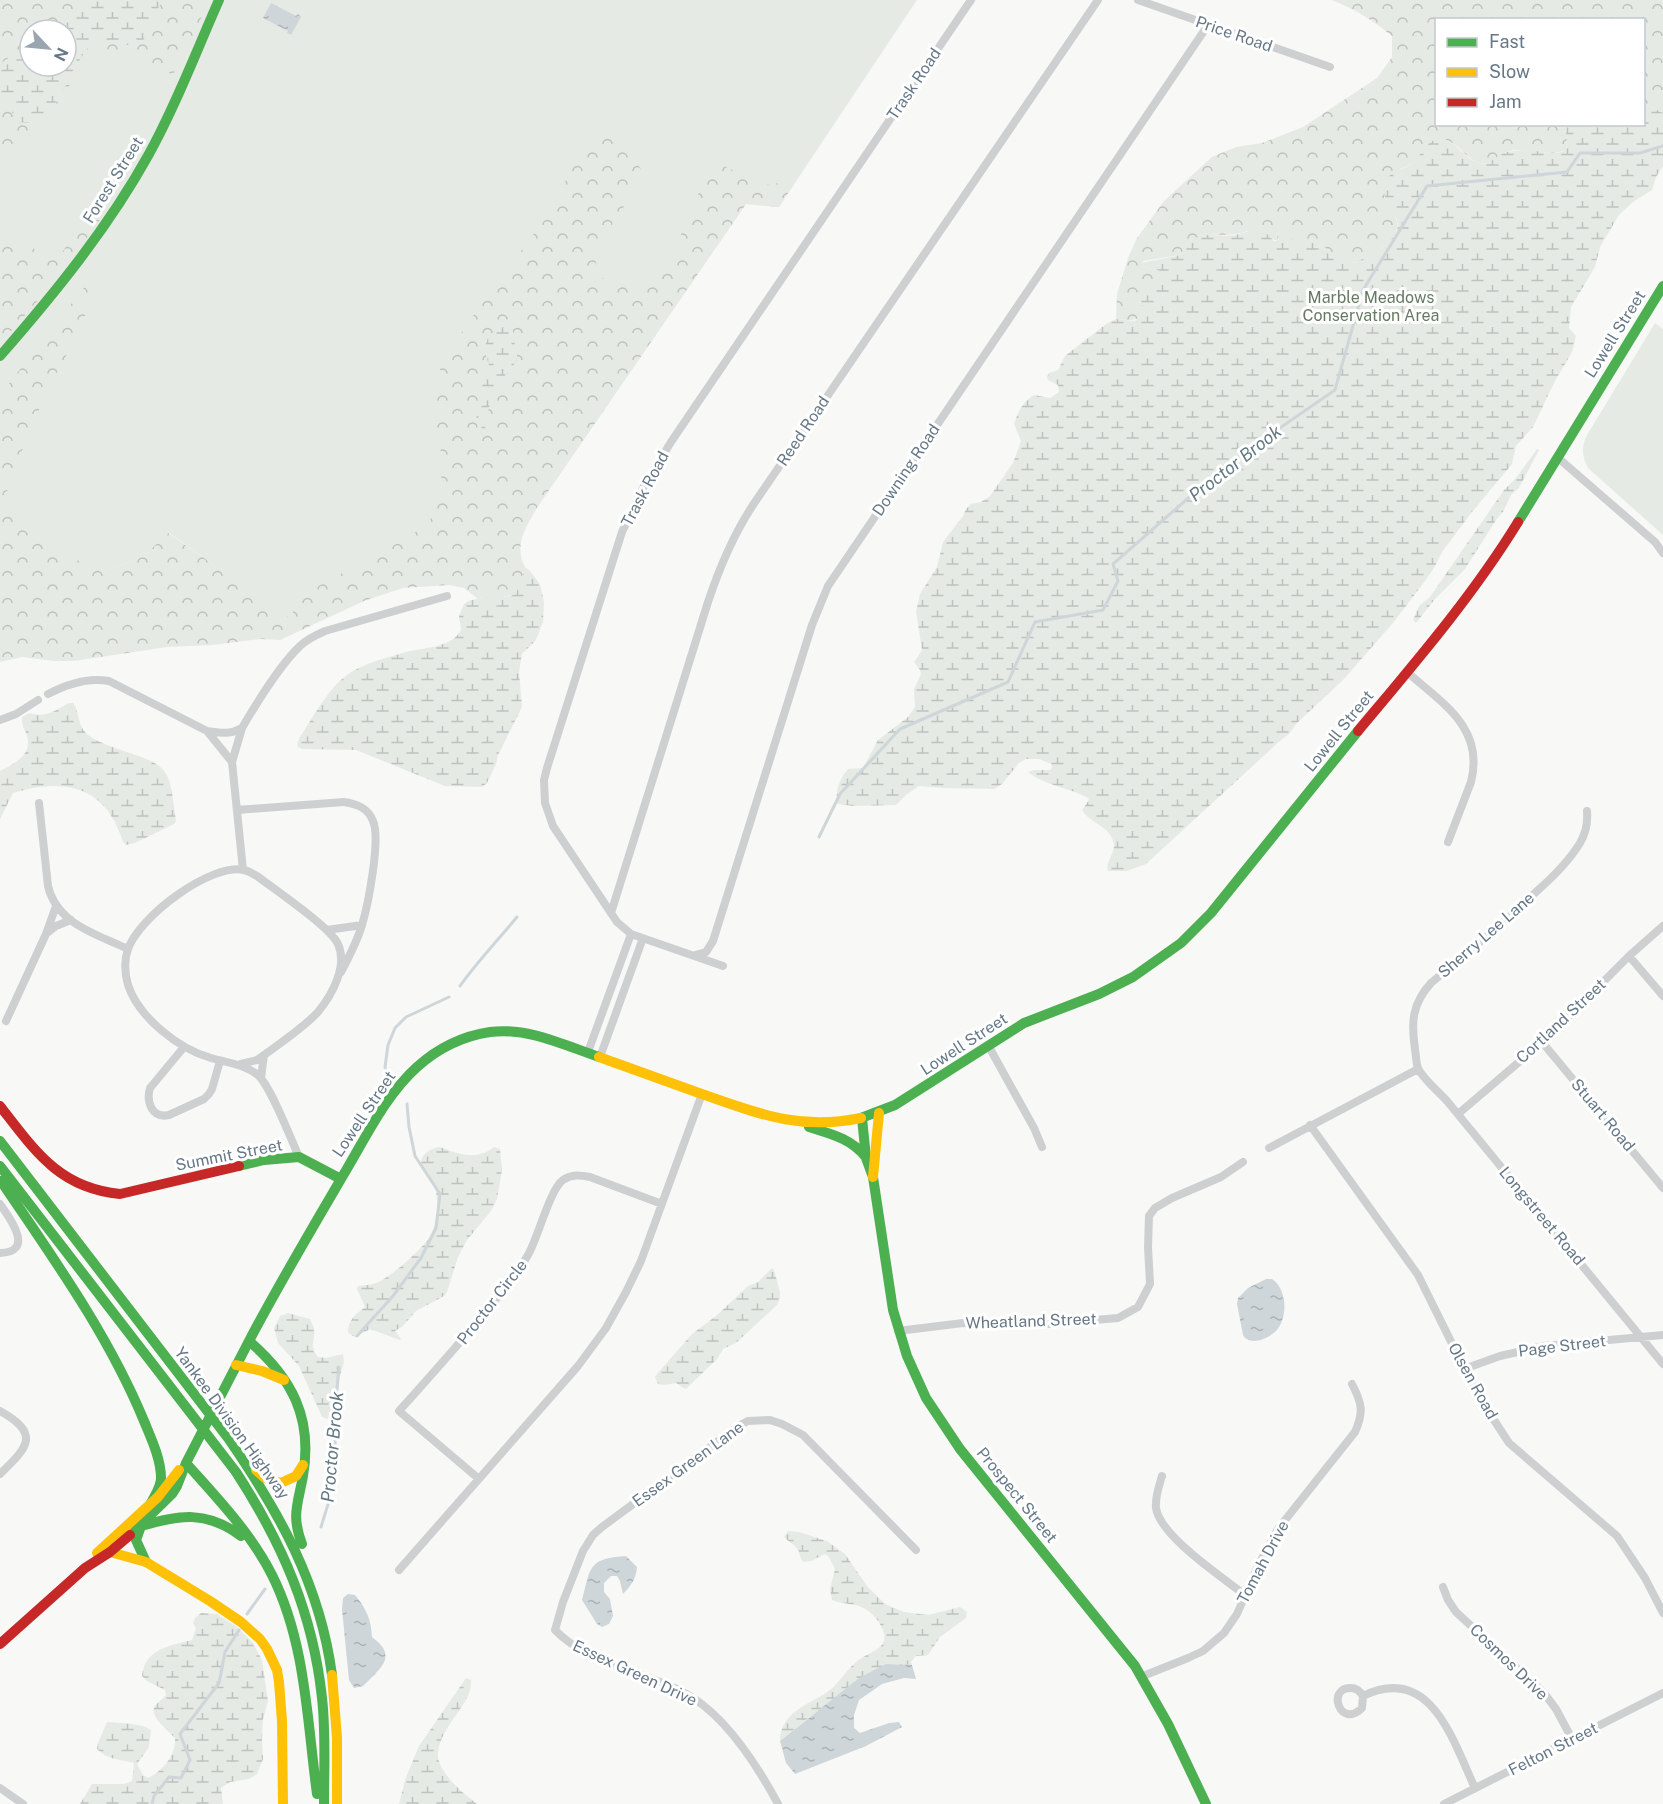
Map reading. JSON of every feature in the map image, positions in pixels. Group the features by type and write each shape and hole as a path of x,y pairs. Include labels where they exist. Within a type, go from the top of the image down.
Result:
{"main road":[{"name":"Forest Street","path":"0,356 45,305 73,268 150,152 219,0"},
{"name":"Lowell Street","path":"0,1644 86,1568 110,1552 141,1526 172,1494 186,1462 290,1264 380,1111 402,1082 425,1060 453,1042 487,1032 520,1031 588,1052 760,1114 798,1123 823,1124 879,1113 910,1096 1024,1023 1099,994 1133,978 1181,943 1226,895 1494,561 1663,286"},
{"name":"Summit Street","path":"0,1106 35,1150 61,1175 99,1193 120,1194 264,1160 299,1157 339,1179"},
{"name":"Prospect Street","path":"873,1177 879,1113"},
{"name":"Prospect Street","path":"862,1118 866,1158 873,1177 887,1281 898,1331 926,1398 947,1431 1143,1676 1161,1707 1206,1804"},
{"path":"798,1123 845,1137 853,1142 866,1158"},
{"name":"Yankee Division Highway","path":"0,1141 228,1438 274,1505 303,1566 324,1630 335,1697 337,1804"},
{"name":"Yankee Division Highway","path":"0,1166 195,1418 253,1496 270,1525 292,1571 308,1618 315,1651 322,1701 324,1804"},
{"path":"0,1179 104,1338 129,1387 160,1470 159,1486 151,1503"},
{"path":"249,1341 275,1365 294,1395 303,1419 306,1440 305,1461 295,1520 328,1617 334,1650 335,1697"},
{"path":"236,1365 262,1371 284,1380"},
{"path":"228,1438 265,1478 273,1482 289,1481 296,1476 305,1461"},
{"name":"Lowell Street","path":"86,1568 96,1554 151,1503 186,1462"},
{"path":"186,1462 253,1545 279,1592 294,1639 305,1696 318,1804"},
{"path":"146,1562 136,1540 141,1526 172,1517 186,1516 212,1521 232,1529 253,1545"},
{"path":"110,1552 146,1562 241,1622 260,1639 267,1649 277,1670 281,1698 283,1804"}],"street":[{"name":"Trask Road","path":"723,966 631,934 624,929 553,826 545,803 544,780 622,532 636,501 661,456 971,0"},
{"name":"Reed Road","path":"611,913 708,602 736,532 1098,0"},
{"name":"Price Road","path":"1138,0 1330,68"},
{"name":"Downing Road","path":"694,955 706,952 713,941 812,625 828,586 1208,25"},
{"path":"1557,457 1655,542 1663,553"},
{"path":"243,870 232,762 243,729 287,661 302,644 325,631 447,596"},
{"path":"1407,672 1459,718 1471,739 1474,751 1471,782 1448,842"},
{"path":"48,694 76,682 109,681 207,731 229,734 243,729"},
{"path":"0,720 16,714 38,700"},
{"path":"207,731 232,762"},
{"path":"237,810 344,802 360,806 368,813 373,819 377,836 362,925 337,979 317,1012 264,1056 239,1065"},
{"path":"39,803 48,886 56,906 79,926 128,949"},
{"name":"Sherry Lee Lane","path":"1418,1069 1413,1019 1424,990 1499,927 1568,860 1581,843 1585,833 1588,823 1587,811"},
{"path":"299,1157 261,1078 251,1070 239,1065 193,1052 162,1030 136,1002 128,984 125,961 135,934 148,919 176,896 211,877 230,870 243,870 256,876 327,930 338,943 340,951 341,966 337,979"},
{"path":"6,1021 46,934 56,906"},
{"path":"46,934 56,926 71,920"},
{"path":"327,930 362,925"},
{"name":"Cortland Street","path":"1458,1114 1542,1042 1629,956 1663,926"},
{"path":"588,1052 631,934"},
{"path":"600,1057 643,938"},
{"path":"1629,956 1663,996"},
{"name":"Stuart Road","path":"1542,1042 1663,1188"},
{"path":"988,1044 1035,1128 1042,1147"},
{"path":"184,1047 150,1088 148,1094 150,1107 158,1115 169,1115 204,1099 212,1089 220,1061"},
{"path":"261,1078 264,1056"},
{"path":"1269,1148 1418,1069"},
{"name":"Longstreet Road","path":"1418,1069 1458,1114 1663,1364"},
{"path":"399,1570 578,1366 606,1328 634,1277 702,1094"},
{"name":"Olsen Road","path":"1310,1125 1418,1275 1477,1394 1509,1443 1617,1536 1645,1578 1663,1613"},
{"name":"Wheatland Street","path":"898,1331 963,1323 1048,1324 1118,1318 1138,1307 1150,1284 1149,1216 1155,1208 1172,1198 1221,1177 1243,1162"},
{"name":"Proctor Circle","path":"479,1479 399,1411 514,1278 533,1246 555,1191 564,1179 580,1175 590,1177 662,1204"},
{"path":"0,1207 16,1229 18,1239 17,1244 10,1251 0,1253"},
{"name":"Page Street","path":"1464,1369 1500,1356 1544,1346 1663,1335"},
{"name":"Tomah Drive","path":"1143,1676 1188,1658 1216,1641 1231,1624 1278,1528 1354,1432 1361,1414 1361,1405 1352,1384"},
{"path":"0,1411 23,1427 26,1434 26,1442 22,1450 0,1474"},
{"name":"Essex Green Lane","path":"555,1630 579,1561 593,1535 748,1421 777,1422 803,1435 916,1550"},
{"path":"1162,1476 1156,1497 1156,1508 1164,1527 1178,1542 1245,1595"},
{"name":"Cosmos Drive","path":"1443,1587 1456,1612 1544,1693 1556,1709 1572,1739"},
{"name":"Essex Green Drive","path":"555,1630 580,1650 668,1685 702,1704 725,1727 747,1755 778,1804"},
{"path":"1363,1696 1375,1690 1392,1687 1411,1690 1423,1697 1445,1724 1475,1788"},
{"name":"Felton Street","path":"1444,1804 1663,1693"},
{"path":"0,1788 23,1804"}],"green space":[{"path":"0,0 917,0 779,207 746,204 538,506 289,618 169,533 144,556 46,597 0,559"},
{"path":"0,0 90,0 70,18 18,18 18,54 0,65"},
{"path":"90,0 163,0 148,35 144,39 130,45 101,42 94,44 88,47 78,63 78,18 70,18"},
{"path":"163,0 210,0 175,72 171,74 135,53 103,49 89,55 78,72 78,64 93,43 131,45 145,38"},
{"path":"1331,0 1663,0 1663,113 1645,104 1645,18 1435,18 1435,126 1564,126 1567,138 1566,150 1548,153 1510,151 1501,154 1494,161 1485,163 1472,159 1448,141 1436,139 1429,143 1414,162 1400,169 1395,235 1387,244 1367,258 1348,263 1317,243 1292,240 1279,230 1278,241 1247,231 1199,237 1191,241 1180,255 1143,261 1142,266 1160,271 1160,275 1137,301 1145,307 1145,312 1135,319 1116,319 1117,294 1128,258 1137,238 1164,201 1212,157 1236,147 1262,143 1303,127 1377,78 1392,57 1392,36 1348,7"},
{"path":"18,54 18,78 68,78 46,117 35,123 16,122 11,107 0,100 1,64"},
{"path":"70,78 74,78 46,122 17,140 0,164 0,100 11,107 22,123 33,123 46,116"},
{"name":"Marble Meadows Conservation Area","path":"1645,104 1663,113 1663,166 1652,190 1633,202 1619,215 1600,247 1595,267 1571,307 1569,328 1576,336 1572,352 1533,427 1516,446 1512,464 1442,552 1434,568 1393,623 1343,680 1296,724 1289,734 1146,864 1127,871 1108,871 1107,867 1114,844 1109,833 1082,810 1088,798 1035,777 1028,772 1052,768 1051,764 1039,759 1026,759 1019,763 1002,784 994,789 919,786 896,805 838,804 837,790 848,769 863,768 878,740 908,717 915,707 914,689 921,674 914,662 922,650 916,611 920,594 937,567 943,542 971,504 981,502 990,496 1013,463 1021,441 1014,424 1024,404 1034,395 1050,398 1059,392 1058,385 1048,380 1049,373 1058,370 1065,356 1106,324 1116,319 1134,321 1145,312 1143,305 1133,298 1138,291 1160,275 1160,271 1142,266 1141,263 1180,255 1190,241 1197,237 1233,235 1263,230 1274,241 1278,241 1281,229 1285,230 1291,239 1312,241 1344,260 1354,263 1383,247 1395,235 1397,221 1384,193 1385,183 1392,174 1413,162 1432,141 1438,138 1449,141 1469,158 1485,164 1502,153 1514,151 1561,152 1566,150 1567,138 1564,126 1645,126"},
{"path":"597,137 614,139 624,146 641,169 634,191 595,255 597,271 604,280 622,285 637,282 656,271 674,251 712,162 758,183 773,184 798,178 779,207 746,204 538,506 521,543 520,551 525,567 517,594 478,599 464,588 449,585 403,588 364,601 280,640 260,639 213,645 167,647 74,661 22,657 0,662 0,395 90,280 87,309 81,330 49,386 7,487 8,505 16,520 34,537 56,552 103,573 144,556 168,533 289,617 311,590 409,537 430,521 443,463 436,428 435,388 443,360 497,281 529,241 557,198 578,156 587,144","holes":["514,341 517,363 505,375 504,385 491,399 486,430 478,409 483,383 490,365 484,349 485,343"]},
{"path":"112,183 117,187 99,221 55,280 0,344 0,227 27,245 57,257 62,253 102,189"},
{"path":"1655,323 1663,329 1663,535 1588,468 1583,452 1587,435"},
{"path":"507,324 512,324 517,361 505,375 504,385 492,401 483,434 479,433 476,420 489,365 484,349 488,338"},
{"path":"1537,449 1539,450 1519,488 1511,495 1503,512 1465,569 1435,599 1416,623 1413,620 1419,606 1430,597 1504,490 1516,478"},
{"path":"525,567 540,584 544,602 543,622 536,640 522,654 519,672 522,707 487,783 482,787 445,786 356,750 298,747 300,737 321,704 347,675 381,659 450,641 461,630 459,616 464,604 474,599 516,594"},
{"path":"73,703 83,730 96,740 146,759 163,770 171,788 176,821 174,824 126,845 106,808 94,798 81,790 50,786 13,793 0,819 0,771 21,758 27,748 28,742 22,717 29,713 41,715 50,713"},
{"path":"440,1147 467,1155 481,1154 494,1147 500,1149 502,1170 497,1199 491,1211 467,1240 458,1257 447,1292 444,1296 416,1311 403,1326 395,1331 400,1340 370,1329 355,1337 348,1333 349,1325 355,1315 365,1307 357,1289 358,1286 374,1284 389,1276 419,1249 431,1234 436,1216 437,1197 434,1185 425,1173 421,1160 427,1152"},
{"path":"772,1268 780,1292 777,1305 736,1343 723,1349 717,1359 686,1389 676,1383 658,1384 655,1377 657,1374 692,1334 716,1316 748,1286 758,1282"},
{"path":"288,1313 310,1319 314,1328 313,1349 318,1357 326,1358 343,1354 344,1362 332,1414 327,1419 322,1417 299,1366 278,1343 274,1328 280,1316"},
{"path":"788,1531 827,1541 845,1554 867,1586 885,1604 904,1612 928,1615 960,1607 967,1612 966,1618 940,1637 928,1655 916,1656 911,1662 912,1665 886,1664 808,1718 780,1741 785,1723 796,1711 830,1690 855,1663 881,1646 884,1641 882,1628 867,1610 832,1600 830,1589 835,1569 829,1557 825,1554 804,1562 797,1548 784,1537"},
{"path":"201,1613 217,1614 237,1627 253,1643 262,1660 268,1701 263,1719 263,1759 257,1774 249,1779 230,1782 221,1788 223,1804 80,1804 92,1784 124,1784 132,1781 134,1763 109,1757 97,1749 107,1722 137,1725 151,1730 149,1747 137,1764 143,1775 148,1778 168,1762 175,1738 154,1714 156,1705 166,1695 165,1690 142,1676 148,1659 153,1654 167,1647 192,1640 196,1628 193,1623"},
{"path":"466,1678 471,1680 469,1694 442,1737 438,1753 441,1767 452,1782 477,1804 399,1804 405,1780 419,1746"}],"water":[{"path":"271,3 301,17 291,35 287,33 288,31 263,18"},
{"path":"1266,1279 1272,1279 1277,1283 1283,1294 1284,1315 1276,1331 1261,1340 1251,1341 1243,1335 1238,1298 1248,1288"},
{"path":"626,1556 637,1567 636,1575 623,1594 617,1576 611,1576 604,1583 604,1592 610,1599 613,1616 609,1624 602,1627 597,1624 582,1600 587,1579 593,1566 598,1562"},
{"path":"348,1594 355,1595 363,1605 371,1625 372,1637 380,1644 386,1657 380,1668 363,1686 354,1688 349,1680 342,1609 343,1598"},
{"path":"886,1664 912,1665 916,1679 904,1678 882,1684 859,1700 854,1715 854,1728 860,1733 889,1723 899,1722 902,1727 866,1746 795,1774 786,1763 780,1741 859,1678"}],"waterway":[{"name":"Proctor Brook","path":"819,837 840,794 900,729 1008,682 1035,622 1103,610 1118,581 1113,564 1226,465 1335,390 1363,290 1427,186 1567,172 1580,153 1640,153 1663,146"},
{"name":"Proctor Brook","path":"460,986 517,917"},
{"name":"Proctor Brook","path":"388,1081 385,1067 388,1045 395,1028 406,1017 449,997"},
{"name":"Proctor Brook","path":"357,1336 393,1296 421,1258 436,1228 440,1194 415,1156 407,1104"},
{"name":"Proctor Brook","path":"321,1527 329,1501 335,1456 335,1411 339,1367"},
{"name":"Proctor Brook","path":"247,1614 265,1589"},
{"name":"Proctor Brook","path":"152,1804 154,1796 169,1777 181,1778 190,1760 180,1734 219,1683 225,1652 239,1630"}],"traffic: fast":[{"path":"0,356 80,259 133,181 168,117 219,0"},
{"path":"1518,522 1663,286"},
{"path":"861,1118 895,1105 1024,1023 1099,994 1133,977 1181,943 1211,913 1358,731"},
{"path":"249,1341 379,1114 396,1089 425,1060 460,1040 480,1034 504,1031 546,1038 599,1057"},
{"path":"862,1118 866,1158 873,1177 893,1310 907,1356 926,1398 960,1449 1135,1666 1168,1724 1206,1804"},
{"path":"809,1127 846,1141 865,1156"},
{"path":"0,1141 228,1438 264,1493 295,1550 307,1580 318,1610 332,1675"},
{"path":"239,1166 264,1160 299,1157 339,1178"},
{"path":"0,1166 236,1472 268,1525 303,1608 318,1667 324,1724 324,1804"},
{"path":"1,1181 97,1327 130,1389 152,1441 161,1471 161,1481 151,1503"},
{"path":"130,1535 172,1494 177,1486 186,1463 249,1341"},
{"path":"249,1341 264,1355 288,1385 302,1418 305,1455 296,1517 302,1544"},
{"path":"186,1463 233,1516 254,1545 272,1575 283,1601 299,1655 304,1683 317,1794"},
{"path":"141,1526 168,1519 192,1517 216,1522 241,1536"},
{"path":"141,1526 136,1540 146,1562"}],"traffic: slow":[{"path":"599,1057 740,1107 778,1118 817,1122 861,1118"},
{"path":"873,1177 879,1113"},
{"path":"236,1365 262,1371 284,1380"},
{"path":"256,1470 265,1478 281,1483 296,1476 303,1465"},
{"path":"97,1553 158,1497 179,1470"},
{"path":"110,1552 146,1562 210,1601 241,1622 260,1639 267,1649 277,1670 279,1682 283,1804"},
{"path":"332,1675 337,1738 337,1804"}],"traffic: jam":[{"path":"1358,731 1462,603 1518,522"},
{"path":"0,1106 50,1165 80,1184 99,1190 120,1194 239,1166"},
{"path":"0,1644 85,1568 110,1552 130,1535"}]}
